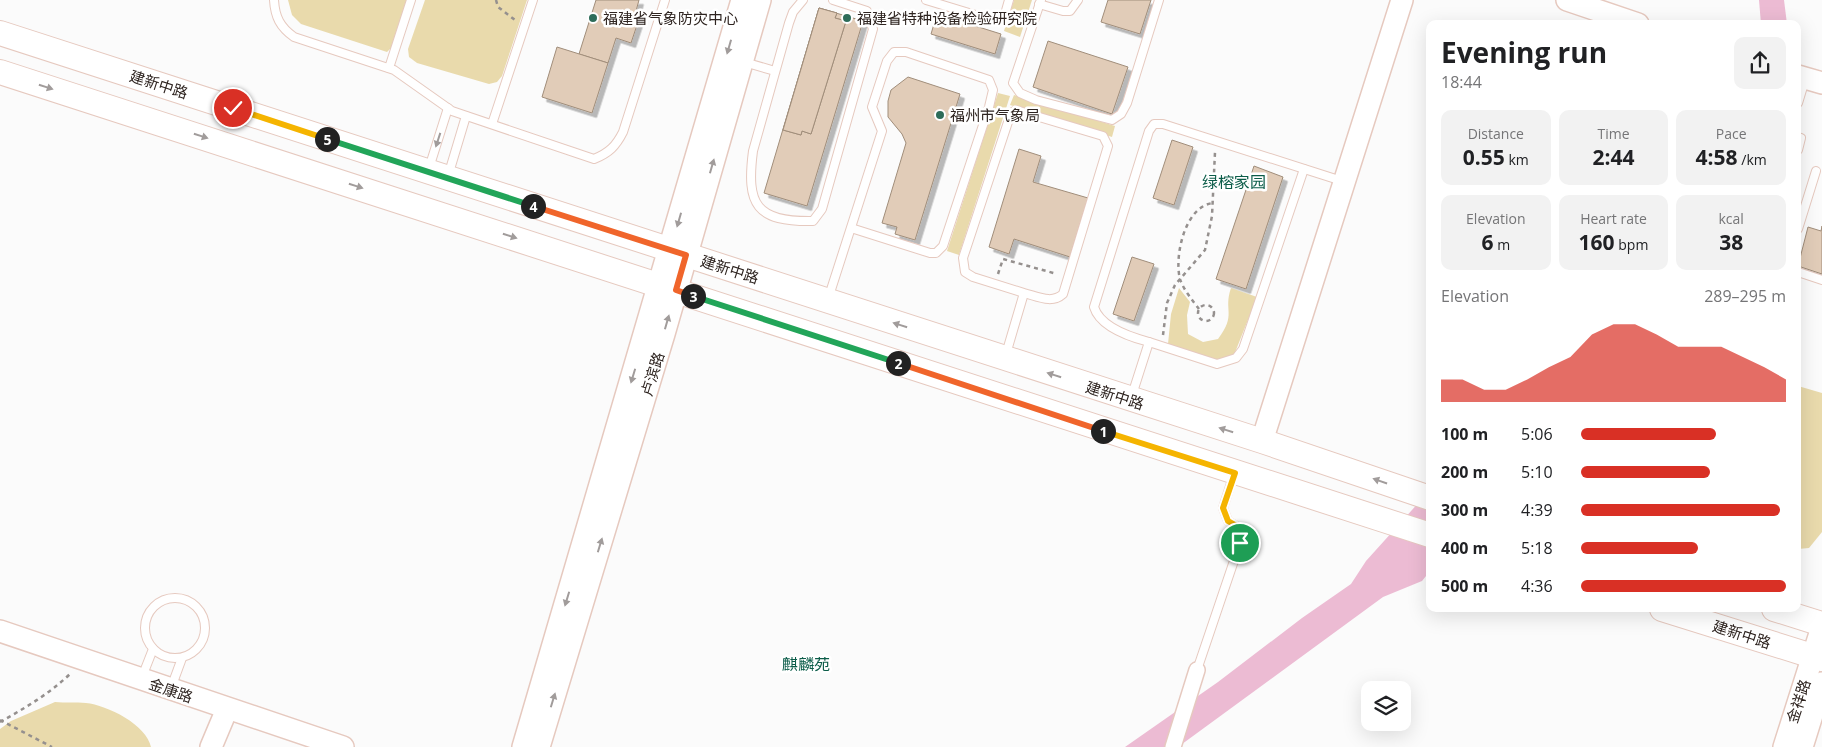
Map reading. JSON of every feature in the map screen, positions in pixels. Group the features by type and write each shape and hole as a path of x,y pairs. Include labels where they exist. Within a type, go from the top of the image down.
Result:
{"main road":[{"path":"678,253 742,0"},
{"name":"卢滨路","path":"539,747 678,253 742,62 760,0"},
{"path":"1262,441 1402,0"},
{"path":"1578,2 1627,20"},
{"name":"建新中路","path":"0,33 1130,400 1262,441 1426,496"},
{"path":"0,72 1426,534"},
{"path":"522,747 668,288"},
{"name":"建新中路","path":"1672,612 1818,658"},
{"path":"1782,612 1822,626"},
{"name":"金祥路","path":"1784,747 1818,658 1822,626"},
{"name":"金康路","path":"0,631 343,747"},
{"name":"金祥路","path":"1802,747 1822,683"},
{"path":"211,747 227,709"}],"street":[{"path":"1174,747 1197,670"}],"lane":[{"path":"274,0 279,22 284,30 294,37 389,68 448,108 466,116 594,159 607,154 617,144 623,132 666,0"},
{"path":"389,68 411,0"},
{"path":"492,124 533,0"},
{"path":"802,0 793,12 753,151 751,192 757,205 768,214 795,221 813,221 822,209 873,29 867,11 833,0"},
{"path":"926,0 940,2 992,20 1000,19 1005,14 1009,0"},
{"path":"1078,0 1070,11 1063,11 1040,2 1013,84 1020,93 1036,100 1112,120 1121,114 1127,103 1159,0"},
{"path":"827,301 882,131 872,107 887,61 894,52 906,52 990,80 993,90 989,107 943,246 936,253 930,253 851,228"},
{"path":"742,62 775,71"},
{"path":"1801,96 1808,79"},
{"path":"437,175 448,108"},
{"path":"1016,110 1103,136 1108,142 1063,294 1056,300 995,284 965,272 963,258 1010,113 1016,110"},
{"path":"437,175 466,116"},
{"path":"1304,169 1243,349 1236,358 1217,364 1133,338 1102,321 1096,315 1094,306 1149,131 1154,124 1163,124 1215,140 1344,182"},
{"path":"1801,215 1816,171"},
{"path":"1801,273 1822,280"},
{"path":"1004,359 1024,293"},
{"path":"1130,400 1149,342"},
{"path":"1197,670 1240,543 1235,525 1228,521 1223,508 1235,473"},
{"path":"166,600 185,600 200,610 206,628 199,647 192,654 182,658 171,659 161,655 153,649 147,640 145,630 151,610 166,600"},
{"path":"142,680 153,649"},
{"path":"170,690 182,658"}],"path":[{"path":"496,0 498,7 506,14 525,23"},
{"path":"1162,347 1167,303 1175,285 1205,250 1213,203 1215,140"},
{"path":"1199,309 1206,305 1211,306 1215,313 1213,318 1209,322 1201,320 1198,315 1199,309 1180,279 1179,255 1185,230 1196,210 1206,204 1213,203"},
{"path":"995,284 1004,259 1068,277"},
{"path":"1,721 57,687 75,669 81,659"},
{"path":"1,721 52,747"}],"shaded area":[{"path":"288,0 407,0 392,47 387,52 301,24 292,15"},
{"path":"425,0 527,0 502,76 497,82 489,84 417,63 409,57 408,49"},
{"path":"1014,0 1032,0 1020,37 1004,31"},
{"path":"1759,0 1784,0 1786,20 1761,20"},
{"path":"998,93 1010,96 959,255 947,251"},
{"path":"1014,95 1115,126 1112,137 1010,105"},
{"path":"1179,288 1190,302 1187,315 1188,334 1203,342 1218,339 1224,331 1228,318 1228,302 1231,288 1257,297 1234,355 1217,360 1168,344 1171,314"},
{"path":"1801,387 1822,393 1822,532 1809,548 1801,549"},
{"path":"1426,494 1426,576 1422,581 1383,597 1178,747 1125,747 1218,682 1302,618 1351,584 1366,561"},
{"path":"55,702 86,703 115,712 142,731 151,747 0,747 0,729 11,721"}],"building":[{"path":"596,0 639,0 636,11 641,13 631,43 616,38 608,63 579,54"},
{"path":"1108,0 1151,0 1140,34 1101,22"},
{"path":"819,8 783,130 801,135 802,131 811,134 846,21 835,18 837,13 863,21 807,206 764,193"},
{"path":"819,8 837,13 835,18 846,21 811,134 802,131 801,135 783,130"},
{"path":"937,14 1001,34 995,54 931,34"},
{"path":"1048,41 1128,67 1112,114 1033,87"},
{"path":"557,47 608,63 592,113 542,97"},
{"path":"908,77 960,94 915,240 895,234 897,227 882,223 906,143 902,134 888,117 888,101 891,90"},
{"path":"1172,140 1193,147 1174,205 1153,198"},
{"path":"1019,149 1041,156 1033,182 1088,198 1070,257 1014,239 1009,254 989,247"},
{"path":"1254,166 1283,177 1246,289 1216,279"},
{"path":"1822,226 1822,274 1801,267 1801,254 1808,227 1821,231"},
{"path":"1132,257 1154,264 1134,321 1113,314"}],"place":[{"name":"福建省气象防灾中心","path":"593,18"},
{"name":"福建省特种设备检验研究院","path":"847,18"},
{"name":"福州市气象局","path":"940,115"}],"district":[{"name":"绿榕家园","path":"1234,182"},
{"name":"麒麟苑","path":"806,664"}],"route":[{"path":"233,108 686,255 676,290 1235,473 1223,508 1228,521 1235,525 1240,543"}]}
